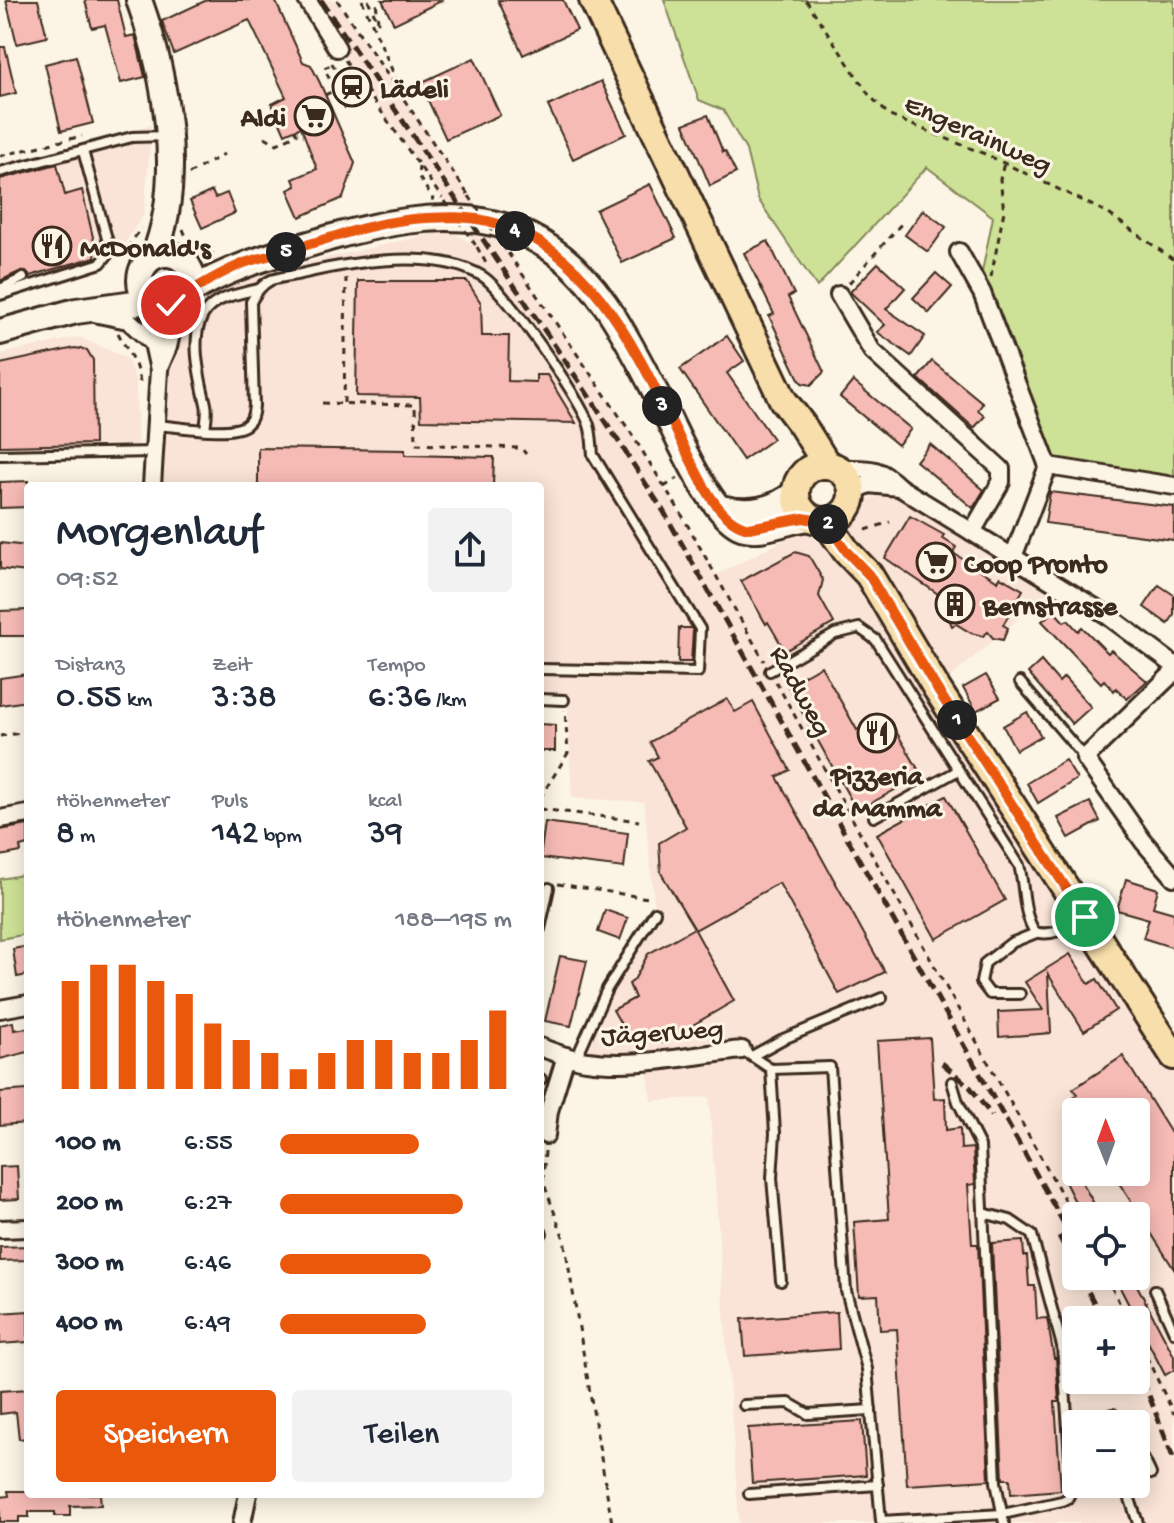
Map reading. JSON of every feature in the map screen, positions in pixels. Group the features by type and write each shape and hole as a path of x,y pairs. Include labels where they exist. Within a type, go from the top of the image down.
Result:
{"main road":[{"path":"139,0 163,81 172,203 183,260 192,274 184,298"},
{"path":"593,0 783,400 842,483 869,575"},
{"path":"150,302 141,290 147,265 172,203"},
{"path":"76,311 122,289 147,265 167,253 197,265 413,219 474,218 489,221 547,247 569,263 605,303 630,344 700,480 720,508 740,527 840,517 842,483"},
{"path":"0,332 76,311 150,302 163,305 184,298 235,259"},
{"path":"783,400 786,430 798,457 798,506 818,520 869,575 937,689 1174,1056"},
{"path":"720,508 763,510 779,504 813,467 842,483"}],"street":[{"path":"307,0 337,48"},
{"path":"959,252 984,296 1048,466 1013,557"},
{"path":"839,295 872,351 1001,469 1001,482 972,532"},
{"path":"159,370 184,298"},
{"path":"150,302 153,343 159,370 152,482"},
{"path":"76,311 128,320 153,343"},
{"path":"1048,466 1174,486"},
{"path":"842,483 877,470 884,472 899,487 1107,615 1174,665"},
{"path":"842,483 899,487"},
{"path":"1174,672 1085,758 1143,841 1174,877"},
{"path":"0,819 24,815"},
{"path":"0,1009 24,1005"},
{"name":"Jägerweg","path":"544,1048 571,1058 628,1062 747,1053"},
{"path":"546,1135 549,1111 571,1058"},
{"path":"0,1229 24,1228"},
{"path":"242,1523 247,1498"}],"lane":[{"path":"0,172 132,137 169,136"},
{"path":"0,295 101,263 109,253 83,151"},
{"path":"205,429 207,407 195,355 203,317 211,305 258,289 271,280 373,262 425,261 465,268 481,275 504,294 582,409 589,425 593,455 700,629 698,672 544,669"},
{"path":"67,267 79,271"},
{"path":"0,289 23,278"},
{"path":"156,416 205,429 241,428 249,423 253,416 250,313 251,302 258,289"},
{"path":"0,455 154,452"},
{"path":"770,671 835,634 859,628 876,640 1019,865 1024,882 1026,913 1036,933"},
{"path":"1020,682 1085,758"},
{"path":"544,699 564,700"},
{"path":"874,817 957,771"},
{"path":"544,911 550,885"},
{"path":"571,1058 607,989 655,912"},
{"path":"1020,994 990,994 981,982 985,963 1011,943 1036,933 1060,930 1085,917"},
{"path":"747,1053 882,998"},
{"path":"747,1053 771,1069 830,1067 846,1291 867,1369 881,1521 1004,1518 1065,1498"},
{"path":"771,1069 775,1133 772,1178 781,1281"},
{"path":"952,1082 958,1102 980,1146 996,1482 1004,1518"},
{"path":"983,1213 1010,1220 1032,1235 1062,1346 1068,1410"},
{"path":"1155,1290 1174,1332"},
{"path":"744,1405 789,1403 808,1414 871,1410"},
{"path":"749,1494 878,1485"},
{"path":"1130,1498 1138,1523"}],"path":[{"path":"337,0 407,105"},
{"path":"365,0 407,105"},
{"path":"365,0 378,22 376,0"},
{"name":"Engerainweg","path":"806,0 869,95 890,116 1004,163 1106,212 1174,260"},
{"path":"337,48 477,247 491,272"},
{"path":"331,65 351,105 343,108 335,90 324,68 331,65"},
{"path":"325,95 335,90"},
{"name":"Radweg","path":"407,105 625,424 679,510 1066,1202"},
{"path":"265,137 277,144 297,134 295,130"},
{"path":"0,156 86,135"},
{"path":"224,154 172,203 188,240 198,250 235,259"},
{"path":"984,296 1004,211 1000,179 1004,163"},
{"path":"419,166 418,176 433,199 422,199"},
{"path":"839,295 903,222"},
{"path":"344,403 346,278"},
{"path":"117,330 156,416"},
{"path":"322,403 415,405 416,444 521,448 526,454"},
{"path":"866,530 890,522"},
{"path":"544,792 568,753 564,700"},
{"path":"0,736 24,733"},
{"path":"544,809 639,821"},
{"path":"550,885 588,887 632,898 648,898 655,912"},
{"path":"544,1166 546,1135"},
{"path":"544,1184 564,1239 612,1523"},
{"path":"1150,1364 1174,1414"}],"shaded area":[{"path":"307,0 337,0 631,433 716,575 849,507 899,487 1059,584 937,689 1174,1056 1174,1523 739,1523 709,1097 651,1101 646,1060 575,1059 607,989 655,911 644,802 572,798 567,699 544,698 544,482 152,482 159,370 198,301 230,280 448,230 475,245 337,48"},
{"path":"152,125 144,214 113,261 104,268 0,300 0,164"},
{"path":"79,337 126,358 132,370 136,382 138,459 0,462 0,354"}],"green space":[{"path":"664,0 1174,0 1174,482 1052,461 981,277 993,217 927,167 817,287 758,199 746,150 723,110 699,100"},
{"path":"24,875 24,935 0,939 0,879"}],"building":[{"path":"6,0 38,0 47,37 17,44"},
{"path":"85,0 117,0 126,37 135,35 145,77 121,83 105,25 92,28"},
{"path":"207,0 275,0 303,62 311,65 320,83 355,163 343,198 300,217 288,190 296,186 293,179 317,169 301,127 285,134 272,104 286,97 249,20 174,54 162,21"},
{"path":"382,0 443,0 394,24"},
{"path":"498,0 563,0 577,30 523,55"},
{"path":"0,47 5,47 16,93 0,97"},
{"path":"76,56 93,123 61,131 45,64"},
{"path":"474,58 500,115 446,139 420,83"},
{"path":"601,81 626,134 573,159 548,106"},
{"path":"708,115 723,152 736,173 710,186 684,124"},
{"path":"57,164 65,195 82,190 95,257 30,276 21,271 0,281 0,179"},
{"path":"650,184 676,238 622,263 596,210"},
{"path":"212,191 215,198 227,193 235,213 202,228 190,201"},
{"path":"923,210 946,227 928,252 905,235"},
{"path":"768,241 794,294 788,297 824,372 811,385 802,383 798,377 769,316 774,314 744,253"},
{"path":"878,263 905,288 886,309 925,336 911,356 877,332 885,325 850,292"},
{"path":"936,273 952,287 929,313 913,298"},
{"path":"358,281 467,281 481,303 482,336 509,336 508,381 536,382 536,375 547,375 576,423 421,420 420,397 356,396"},
{"path":"727,336 744,361 727,373 773,439 743,460 680,369"},
{"path":"75,348 87,350 93,360 94,444 0,446 0,364"},
{"path":"932,361 983,403 978,410 985,416 974,428 918,378"},
{"path":"853,381 911,429 898,445 840,397"},
{"path":"930,444 984,490 973,508 916,461"},
{"path":"258,448 405,450 405,455 494,457 493,482 258,482"},
{"path":"28,481 24,482 24,507 0,508 0,482"},
{"path":"1050,492 1174,507 1174,540 1045,523"},
{"path":"910,516 944,535 942,538 956,547 953,553 998,581 1000,577 1023,590 1003,625 1008,628 1003,640 993,638 988,632 983,636 956,624 952,626 938,594 885,558"},
{"path":"0,543 24,546 24,572 0,569"},
{"path":"795,552 809,556 823,580 819,596 834,623 785,651 741,581"},
{"path":"1159,585 1174,595 1174,615 1168,624 1144,607"},
{"path":"24,610 24,636 0,636 0,611"},
{"path":"1054,611 1078,631 1082,627 1108,653 1111,650 1147,681 1127,699 1104,680 1101,683 1042,621"},
{"path":"679,628 691,628 693,631 691,662 678,662"},
{"path":"1041,661 1059,682 1064,677 1091,707 1072,724 1028,673"},
{"path":"821,666 857,730 879,717 890,721 918,769 916,778 857,811 787,685"},
{"path":"24,675 24,702 0,705 0,678"},
{"path":"986,675 1000,698 976,711 963,688"},
{"path":"727,699 735,712 753,702 790,770 777,777 885,972 839,994 779,883 695,930 734,1001 662,1043 654,1030 631,1042 613,1010 635,998 629,984 648,954 694,928 661,873 659,843 686,827 649,761 658,757 650,742"},
{"path":"1027,712 1041,736 1016,750 1003,726"},
{"path":"544,724 555,725 555,751 544,751"},
{"path":"1065,760 1077,779 1038,803 1027,783"},
{"path":"946,796 1005,900 936,939 877,834"},
{"path":"1090,802 1100,821 1069,838 1058,818"},
{"path":"545,822 628,833 624,868 544,858"},
{"path":"24,826 21,852 0,856 0,830"},
{"path":"1126,879 1158,889 1153,907 1174,913 1174,948 1143,938 1149,919 1117,910"},
{"path":"605,910 628,918 620,940 598,932"},
{"path":"24,947 24,976 17,977 13,949"},
{"path":"1070,954 1089,984 1097,979 1116,1010 1084,1031 1048,974 1051,1033 999,1037 998,1012 1043,1010 1025,982"},
{"path":"560,956 587,961 571,1026 545,1021"},
{"path":"13,1022 14,1030 24,1029 24,1053 0,1059 0,1025"},
{"path":"930,1038 934,1099 945,1098 946,1130 960,1128 961,1149 973,1148 975,1184 968,1185 972,1244 978,1244 989,1480 907,1485 897,1329 880,1330 878,1295 859,1296 854,1222 889,1219 877,1041"},
{"path":"1123,1056 1149,1098 1073,1098 1077,1094 1073,1089"},
{"path":"24,1090 24,1123 0,1125 0,1092"},
{"path":"1150,1099 1174,1138 1174,1269 1150,1231 1150,1202 1131,1202 1121,1186 1150,1186"},
{"path":"17,1166 19,1199 0,1200 0,1167"},
{"path":"1067,1186 1084,1186 1093,1202 1075,1202"},
{"path":"1023,1241 1029,1286 1035,1286 1037,1319 1047,1318 1056,1358 1059,1402 1055,1402 1061,1490 1011,1494 1010,1479 1003,1479 992,1243"},
{"path":"24,1246 24,1260 0,1261 0,1247"},
{"path":"1121,1290 1139,1290 1148,1306 1129,1306"},
{"path":"1150,1310 1174,1356 1174,1370 1165,1375 1150,1346"},
{"path":"24,1311 24,1342 0,1344 0,1313"},
{"path":"837,1312 839,1349 745,1356 742,1319"},
{"path":"24,1389 24,1438 19,1439 16,1412 0,1414 0,1391"},
{"path":"862,1421 866,1475 752,1483 748,1428"},
{"path":"8,1491 24,1491 24,1498 100,1498 101,1505 70,1506 70,1516 55,1516 55,1512 29,1512 29,1517 19,1517 19,1522 0,1522 0,1497 9,1496"}],"railway":[{"path":"321,0 664,512 1062,1220"},
{"path":"942,1063 970,1087 992,1116"},
{"path":"1059,1236 1062,1242"},
{"path":"1087,1290 1096,1306"},
{"path":"1148,1394 1174,1460"}],"place":[{"name":"Lädeli","path":"352,87"},
{"name":"Aldi","path":"314,116"},
{"name":"McDonald's","path":"52,246"},
{"name":"Coop Pronto","path":"936,562"},
{"name":"Bernstrasse","path":"955,604"},
{"name":"Pizzeria da Mamma","path":"877,733"}],"route":[{"path":"171,305 199,286 243,264 361,229 404,220 474,218 502,225 547,247 569,263 605,303 630,344 700,480 728,518 740,527 749,528 803,518 826,522 847,552 869,575 937,689 1085,917"}]}
